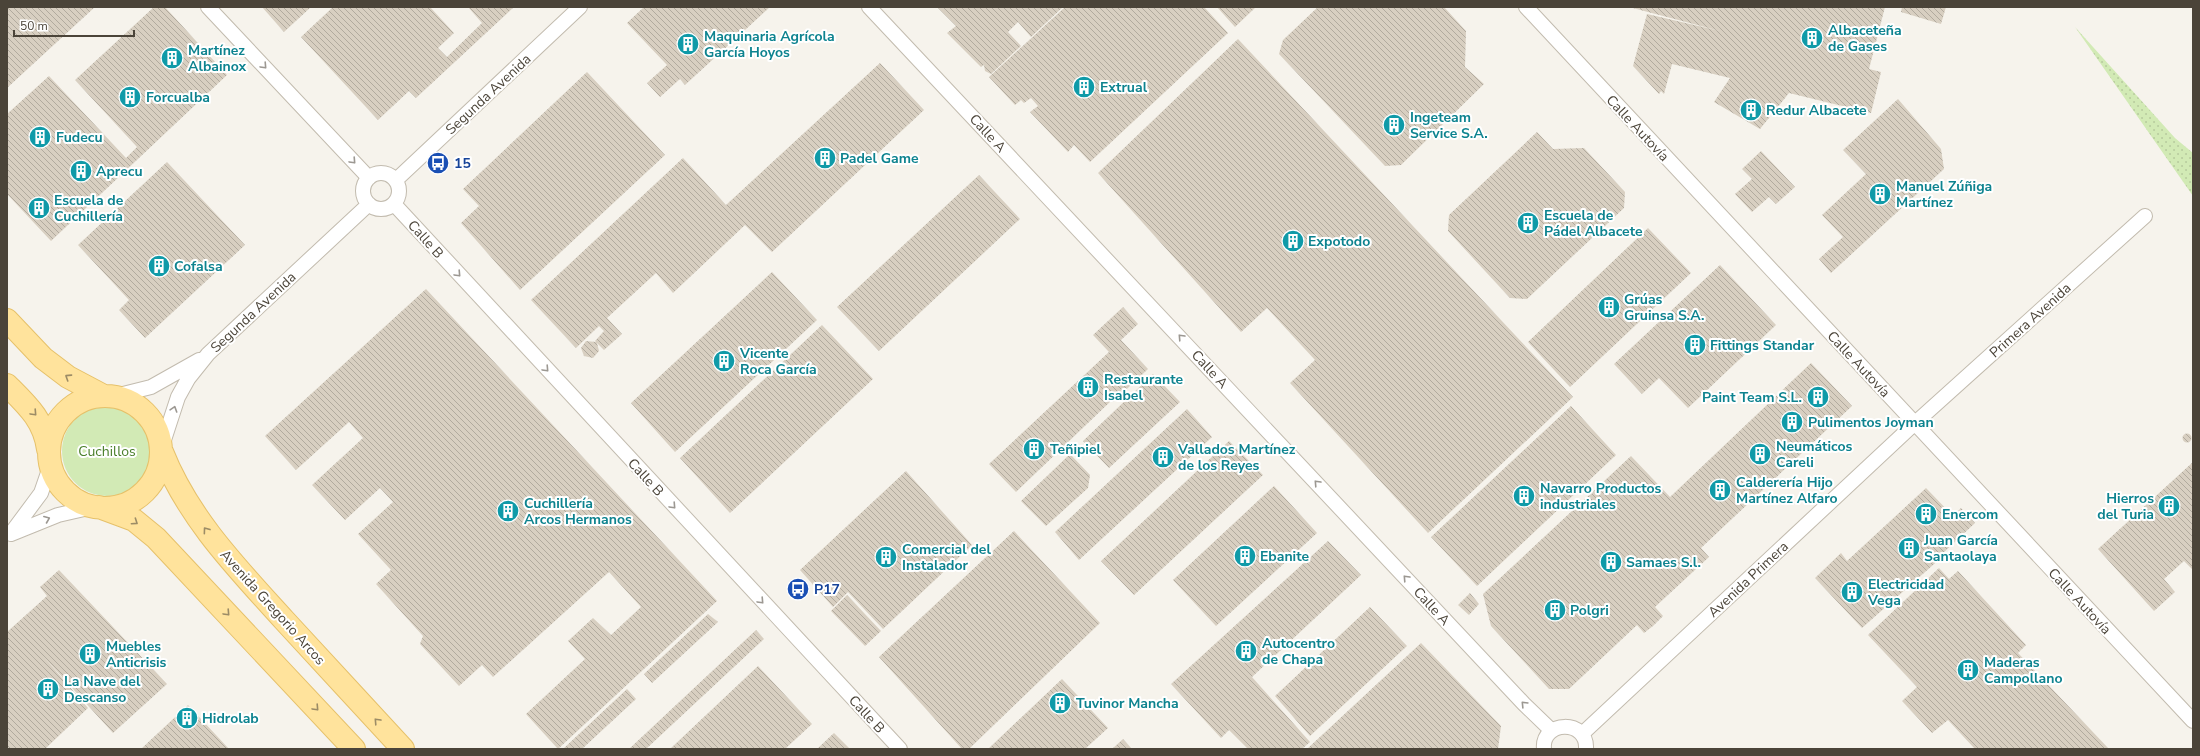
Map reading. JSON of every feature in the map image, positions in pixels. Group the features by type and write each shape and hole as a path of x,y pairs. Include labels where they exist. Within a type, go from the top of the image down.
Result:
{"main road":[{"path":"7,320 43,358 68,377 109,396 124,398 144,411 159,434 162,449 159,472 148,488 135,499 116,507 96,507"},
{"path":"7,385 38,418 47,440 53,473 67,493 82,503 134,520 156,538 354,749"},
{"path":"50,457 54,427 65,411 80,401 109,396"},
{"name":"Avenida Gregorio Arcos","path":"162,449 173,480 204,529 252,585 403,749"}],"street":[{"path":"208,7 369,178"},
{"name":"Segunda Avenida","path":"396,180 580,7"},
{"name":"Calle A","path":"869,7 1519,699 1552,731"},
{"name":"Calle Autovía","path":"1526,7 2193,721"},
{"path":"379,173 391,176 396,180 399,192 394,204 382,209 369,204 364,194 364,189 369,178 379,173"},
{"name":"Segunda Avenida","path":"208,354 369,204"},
{"name":"Calle B","path":"394,204 900,749"},
{"name":"Primera Avenida","path":"1914,424 2145,216"},
{"path":"109,396 151,387 208,354"},
{"path":"162,449 178,398 188,379 208,354"},
{"name":"Avenida Primera","path":"1582,734 1914,424"},
{"path":"9,536 41,493 50,457"},
{"path":"9,536 58,515 96,507"},
{"path":"1544,749 1546,738 1552,731 1564,726 1571,727 1582,734 1585,740 1586,749"}],"green space":[{"path":"2075,27 2175,138 2193,153 2193,196"},
{"name":"Cuchillos","path":"98,406 116,406 132,413 145,426 152,442 152,460 145,476 132,489 116,496 98,496 82,489 69,476 62,460 62,442 69,426 82,413"}],"building":[{"path":"7,7 95,7 7,88"},
{"path":"154,7 165,7 227,75 51,241 7,194 7,114 49,76 126,158 137,147 75,80"},
{"path":"262,7 311,7 284,32"},
{"path":"333,7 430,7 454,33 438,48 447,57 482,23 468,7 514,7 416,98 409,91 378,120 301,37"},
{"name":"Maquinaria Agrícola García Hoyos","path":"644,7 770,7 685,85 680,79 660,97 647,83 667,65 627,23"},
{"path":"937,7 1063,7 1031,37 1018,22 1008,32 1021,46 991,74 985,71 984,65 981,67 947,33 956,26"},
{"name":"Extrual","path":"1065,7 1204,7 1228,33 1090,162 1074,145 1068,152 1030,112 1038,106 1031,98 1024,103 1021,100 1015,105 989,77"},
{"path":"1217,7 1256,7 1235,27"},
{"name":"Ingeteam Service S.A.","path":"1318,7 1444,7 1466,31 1465,67 1484,84 1401,165 1385,166 1279,54 1283,40"},
{"path":"1629,7 1885,7 1869,69 1881,72 1871,113 1789,93 1760,129 1714,102 1730,78 1672,64 1664,94 1661,91 1659,94 1633,66 1647,14 1720,31"},
{"path":"1902,7 1946,7 1941,24 1901,12"},
{"name":"Expotodo","path":"1238,39 1573,397 1428,533 1290,383 1315,360 1267,308 1241,332 1098,173"},
{"path":"880,63 924,110 772,252 745,225 673,293 656,273 607,318 622,334 604,350 597,343 599,351 593,358 584,356 581,348 586,341 596,342 595,341 604,331 599,326 576,348 531,300 683,158 726,205"},
{"path":"587,72 665,155 520,290 461,223 479,206 463,189"},
{"name":"Manuel Zúñiga Martínez","path":"1898,99 1941,149 1944,169 1831,273 1819,259 1843,237 1822,215 1866,174 1843,150"},
{"name":"Escuela de Pádel Albacete","path":"1537,132 1553,149 1584,148 1625,192 1624,208 1527,299 1510,298 1448,231 1449,215"},
{"path":"1761,151 1795,187 1776,204 1769,197 1752,212 1735,194 1752,179 1742,169"},
{"name":"Cofalsa","path":"167,162 245,245 145,338 119,310 129,300 78,245"},
{"path":"979,175 1020,219 879,351 837,307"},
{"name":"Grúas Gruinsa S.A.","path":"1648,228 1691,273 1570,387 1528,342"},
{"name":"Fittings Standar","path":"1720,265 1776,325 1688,408 1659,378 1642,394 1614,364"},
{"name":"Vicente Roca García","path":"772,272 817,320 675,452 631,403"},
{"name":"Cuchillería Arcos Hermanos","path":"426,289 717,601 558,749 526,714 585,659 568,641 593,618 611,635 641,607 609,572 493,677 482,665 459,686 420,644 423,636 376,584 391,570 358,534 393,502 380,488 345,520 312,485 363,438 349,422 296,470 265,436"},
{"path":"1123,307 1138,324 1121,340 1148,369 1113,402 1112,400 1016,492 989,464 1109,352 1093,335"},
{"path":"822,325 873,379 730,513 680,458"},
{"path":"1811,363 1852,406 1701,548 1709,557 1655,607 1663,616 1653,626 1644,633 1637,625 1569,689 1549,689 1491,626 1483,594 1631,456 1670,497"},
{"path":"1153,374 1180,402 1109,468 1083,441"},
{"name":"Navarro Productos industriales","path":"1571,406 1616,455 1477,586 1431,537"},
{"path":"1187,409 1212,437 1079,560 1055,532"},
{"path":"2187,433 2192,438 2187,443 2182,438"},
{"path":"1229,441 1263,475 1134,595 1101,561"},
{"path":"1070,454 1090,475 1088,488 1046,526 1021,501"},
{"name":"Hierros del Turia","path":"2193,462 2193,570 2184,561 2164,579 2175,592 2154,611 2098,549"},
{"name":"Comercial del Instalador","path":"906,471 972,545 883,629 848,592 833,607 800,570"},
{"name":"Ebanite","path":"1274,486 1317,533 1216,626 1173,580"},
{"path":"1926,488 1953,516 1961,508 1975,523 1941,555 1942,557 1862,628 1815,578 1841,553 1847,561"},
{"path":"1014,531 1100,623 969,749 962,749 879,657"},
{"path":"1328,541 1361,575 1252,677 1310,742 1302,749 1248,749 1229,730 1221,738 1171,684"},
{"name":"Maderas Campollano","path":"1939,568 1949,579 1958,571 2026,645 2018,653 2109,749 1975,749 1948,720 1932,733 1902,701 1917,687 1868,635"},
{"name":"Muebles Anticrisis","path":"59,570 167,684 113,733 43,656 88,708 45,749 7,749 7,632 47,596 40,587"},
{"path":"1470,593 1479,604 1469,615 1458,605"},
{"path":"847,595 881,631 865,646 831,611"},
{"path":"1370,607 1407,646 1310,736 1275,696"},
{"path":"708,614 718,622 652,683 644,674"},
{"path":"756,630 764,639 646,749 629,749"},
{"path":"1421,643 1501,726 1498,749 1307,749"},
{"path":"758,666 812,724 785,749 670,749"},
{"name":"Tuvinor Mancha","path":"1062,679 1108,728 1085,749 988,749"},
{"path":"627,689 636,699 582,749 563,749"},
{"name":"Hidrolab","path":"188,705 229,749 141,749"},
{"path":"834,733 850,749 817,749"},
{"path":"1123,739 1132,749 1112,749"}],"place":[{"name":"Albaceteña de Gases","path":"1812,38"},
{"name":"Maquinaria Agrícola García Hoyos","path":"688,44"},
{"name":"Martínez Albainox","path":"172,58"},
{"name":"Extrual","path":"1084,87"},
{"name":"Forcualba","path":"130,97"},
{"name":"Redur Albacete","path":"1751,110"},
{"name":"Ingeteam Service S.A.","path":"1394,125"},
{"name":"Fudecu","path":"40,137"},
{"name":"Padel Game","path":"825,158"},
{"name":"15","path":"438,163"},
{"name":"Aprecu","path":"81,171"},
{"name":"Manuel Zúñiga Martínez","path":"1880,194"},
{"name":"Escuela de Cuchillería","path":"39,208"},
{"name":"Escuela de Pádel Albacete","path":"1528,223"},
{"name":"Expotodo","path":"1293,241"},
{"name":"Cofalsa","path":"159,266"},
{"name":"Grúas Gruinsa S.A.","path":"1609,307"},
{"name":"Fittings Standar","path":"1695,345"},
{"name":"Vicente Roca García","path":"724,361"},
{"name":"Restaurante Isabel","path":"1088,387"},
{"name":"Paint Team S.L.","path":"1818,397"},
{"name":"Pulimentos Joyman","path":"1792,422"},
{"name":"Teñipiel","path":"1034,449"},
{"name":"Neumáticos Careli","path":"1760,454"},
{"name":"Vallados Martínez de los Reyes","path":"1163,457"},
{"name":"Calderería Hijo Martínez Alfaro","path":"1720,490"},
{"name":"Navarro Productos industriales","path":"1524,496"},
{"name":"Hierros del Turia","path":"2169,506"},
{"name":"Cuchillería Arcos Hermanos","path":"508,511"},
{"name":"Enercom","path":"1926,514"},
{"name":"Juan García Santaolaya","path":"1909,548"},
{"name":"Ebanite","path":"1245,556"},
{"name":"Comercial del Instalador","path":"886,557"},
{"name":"Samaes S.l.","path":"1611,562"},
{"name":"P17","path":"798,589"},
{"name":"Electricidad Vega","path":"1852,592"},
{"name":"Polgri","path":"1555,610"},
{"name":"Autocentro de Chapa","path":"1246,651"},
{"name":"Muebles Anticrisis","path":"90,654"},
{"name":"Maderas Campollano","path":"1968,670"},
{"name":"La Nave del Descanso","path":"48,689"},
{"name":"Tuvinor Mancha","path":"1060,703"},
{"name":"Hidrolab","path":"187,718"}]}
